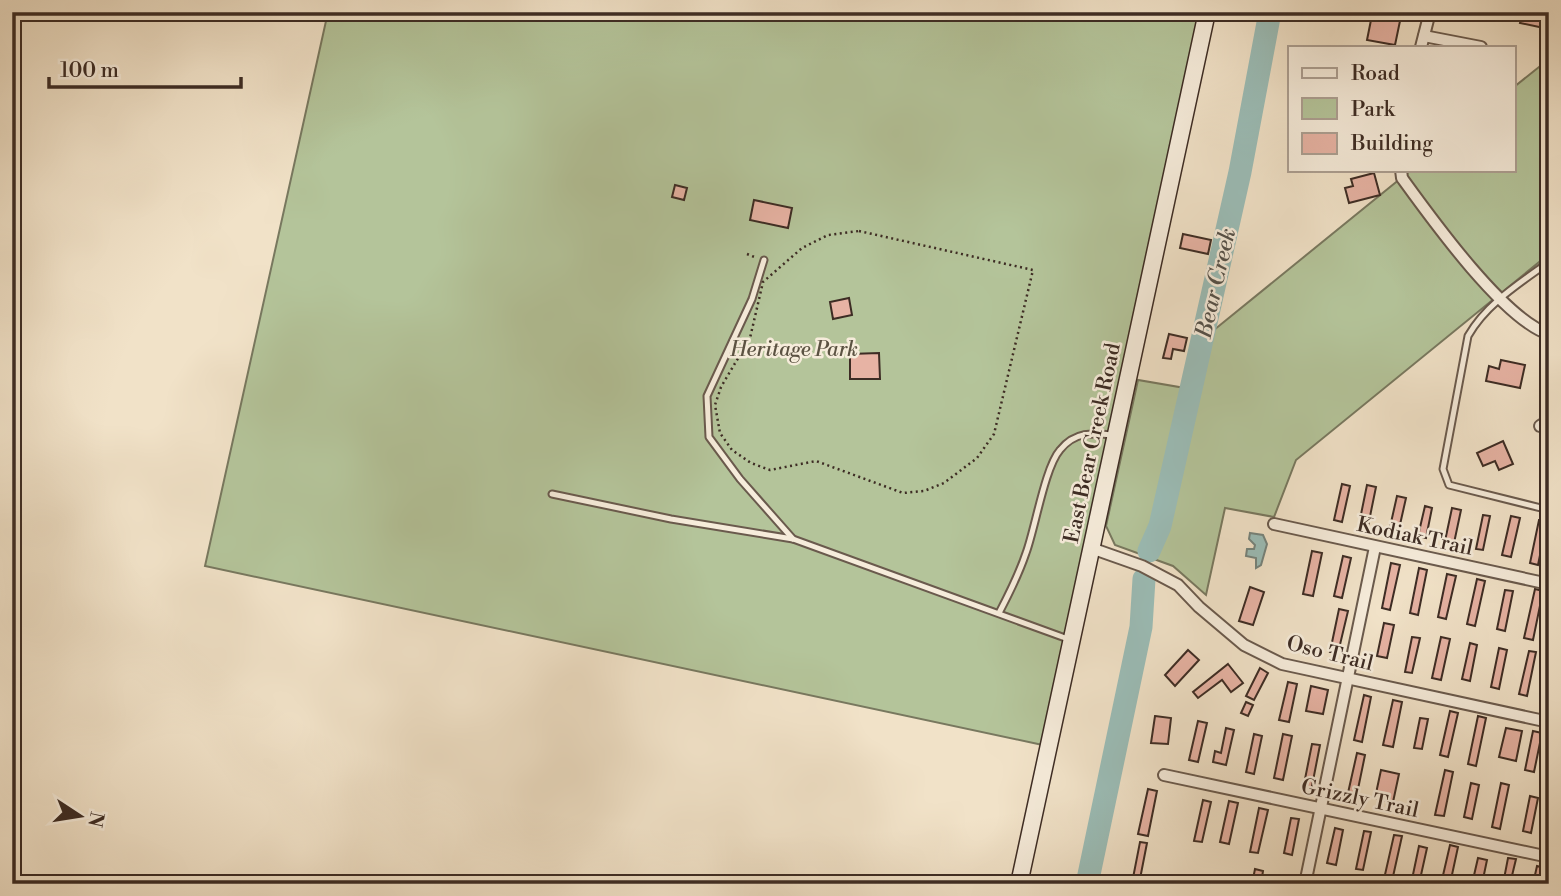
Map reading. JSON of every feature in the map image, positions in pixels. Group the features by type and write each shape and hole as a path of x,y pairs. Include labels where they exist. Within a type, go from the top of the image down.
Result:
{"main road":[{"name":"East Bear Creek Road","path":"1019,884 1207,12"}],"street":[{"path":"1430,12 1423,42 1469,46"},
{"path":"1401,172 1402,178 1419,202 1500,299 1517,317 1538,331 1549,334"},
{"name":"Kodiak Trail","path":"1274,524 1549,584"},
{"path":"1305,884 1375,547"},
{"name":"Oso Trail","path":"1091,548 1142,566 1178,585 1199,607 1244,645 1282,664 1549,722"},
{"name":"Grizzly Trail","path":"1164,775 1549,857"}],"lane":[{"path":"764,260 752,299 707,396 709,437 740,479 793,539"},
{"path":"1549,262 1500,299 1476,323 1468,336 1443,469 1449,485 1549,510"},
{"path":"999,613 1026,554 1050,471 1059,450 1069,441 1088,432 1114,435"},
{"path":"552,494 671,519 793,539 1071,640"}],"path":[{"path":"859,232 1033,270 994,435 977,458 944,483 924,491 903,493 816,461 770,470 751,463 732,450 720,433 715,405 721,387 750,338 763,282 803,248 828,235 859,232"}],"green space":[{"name":"Heritage Park","path":"328,12 1211,12 1052,747 205,566"},
{"path":"1549,59 1549,254 1296,460 1274,517 1225,508 1206,595 1173,566 1115,545 1106,526 1138,380 1191,389 1209,334 1409,172 1516,172 1516,85"}],"water":[{"path":"1250,533 1263,535 1267,544 1261,565 1256,568 1256,558 1246,556 1247,549 1254,549 1255,545 1249,539"}],"building":[{"path":"1523,12 1547,12 1544,28 1520,23"},
{"path":"1372,15 1400,21 1395,45 1367,40"},
{"path":"1374,173 1380,195 1349,203 1345,188 1353,186 1351,179"},
{"path":"675,185 687,188 684,200 672,197"},
{"path":"754,200 792,208 788,228 750,220"},
{"path":"1183,234 1211,240 1208,254 1180,248"},
{"path":"849,298 852,315 833,319 830,302"},
{"path":"1169,334 1187,338 1184,351 1173,349 1171,359 1163,358"},
{"path":"879,353 880,379 850,379 850,354"},
{"path":"1501,360 1525,365 1520,388 1486,381 1489,366 1499,369"},
{"path":"1503,441 1513,464 1499,470 1495,461 1483,466 1477,453"},
{"path":"1342,484 1350,486 1342,522 1334,520"},
{"path":"1367,485 1376,487 1367,531 1358,529"},
{"path":"1397,496 1406,498 1399,529 1390,527"},
{"path":"1425,506 1432,508 1426,538 1418,536"},
{"path":"1452,508 1461,510 1454,543 1445,541"},
{"path":"1483,515 1490,516 1483,550 1476,549"},
{"path":"1511,516 1520,518 1511,557 1502,555"},
{"path":"1539,520 1547,521 1538,565 1530,563"},
{"path":"1312,551 1322,553 1313,596 1303,594"},
{"path":"1343,556 1351,558 1342,598 1334,596"},
{"path":"1391,563 1400,565 1390,610 1382,608"},
{"path":"1419,568 1427,570 1418,615 1410,613"},
{"path":"1447,574 1456,576 1446,619 1438,617"},
{"path":"1477,579 1485,581 1475,626 1467,624"},
{"path":"1250,587 1264,592 1253,625 1239,621"},
{"path":"1535,589 1543,591 1533,640 1524,638"},
{"path":"1505,590 1513,591 1505,631 1497,629"},
{"path":"1339,609 1348,611 1338,653 1330,652"},
{"path":"1384,623 1394,625 1387,658 1377,656"},
{"path":"1412,637 1420,638 1412,673 1405,672"},
{"path":"1441,637 1450,639 1441,680 1432,678"},
{"path":"1470,643 1477,645 1470,681 1462,679"},
{"path":"1499,648 1507,650 1499,689 1491,687"},
{"path":"1188,650 1199,660 1175,686 1165,675"},
{"path":"1529,651 1536,652 1527,696 1519,694"},
{"path":"1228,664 1243,683 1231,692 1222,680 1198,698 1193,692"},
{"path":"1260,668 1268,673 1254,700 1246,696"},
{"path":"1288,682 1297,684 1289,722 1279,720"},
{"path":"1311,686 1328,690 1323,714 1306,711"},
{"path":"1364,695 1371,697 1362,742 1354,740"},
{"path":"1393,700 1402,702 1393,747 1383,745"},
{"path":"1246,702 1253,705 1248,716 1241,713"},
{"path":"1450,711 1458,713 1448,757 1440,755"},
{"path":"1155,716 1171,718 1168,744 1151,743"},
{"path":"1478,716 1486,718 1476,766 1468,764"},
{"path":"1420,718 1428,719 1422,749 1414,748"},
{"path":"1198,721 1207,723 1198,762 1189,760"},
{"path":"1226,728 1234,730 1226,765 1213,762 1215,751 1221,753"},
{"path":"1506,728 1522,731 1516,761 1499,757"},
{"path":"1533,731 1542,733 1534,772 1525,770"},
{"path":"1254,734 1262,736 1254,774 1246,772"},
{"path":"1283,734 1292,736 1283,780 1274,778"},
{"path":"1312,744 1320,745 1311,791 1303,789"},
{"path":"1357,753 1365,755 1357,794 1348,793"},
{"path":"1381,770 1399,774 1393,802 1375,798"},
{"path":"1445,770 1453,772 1444,816 1435,815"},
{"path":"1471,783 1479,785 1472,819 1464,817"},
{"path":"1501,783 1509,785 1500,829 1492,827"},
{"path":"1148,789 1157,791 1148,836 1138,834"},
{"path":"1530,796 1538,798 1531,833 1523,831"},
{"path":"1203,800 1211,802 1202,842 1194,841"},
{"path":"1229,801 1238,803 1229,844 1220,842"},
{"path":"1259,808 1268,810 1258,853 1250,852"},
{"path":"1291,818 1299,819 1292,855 1284,853"},
{"path":"1335,828 1343,830 1336,865 1327,863"},
{"path":"1364,831 1371,832 1363,870 1356,869"},
{"path":"1394,835 1402,836 1392,881 1384,879"},
{"path":"1140,842 1147,843 1139,884 1135,884 1132,883"},
{"path":"1450,845 1458,847 1450,884 1441,884"},
{"path":"1419,846 1427,848 1419,884 1411,884"},
{"path":"1478,858 1487,860 1482,884 1472,884"},
{"path":"1508,858 1516,859 1510,884 1503,884"},
{"path":"1537,866 1544,868 1541,884 1533,884"},
{"path":"1255,869 1263,871 1261,884 1252,884"}],"waterway":[{"name":"Bear Creek","path":"1149,551 1160,526 1240,172 1270,12"},
{"name":"Bear Creek","path":"1087,884 1141,627 1144,579"}]}
